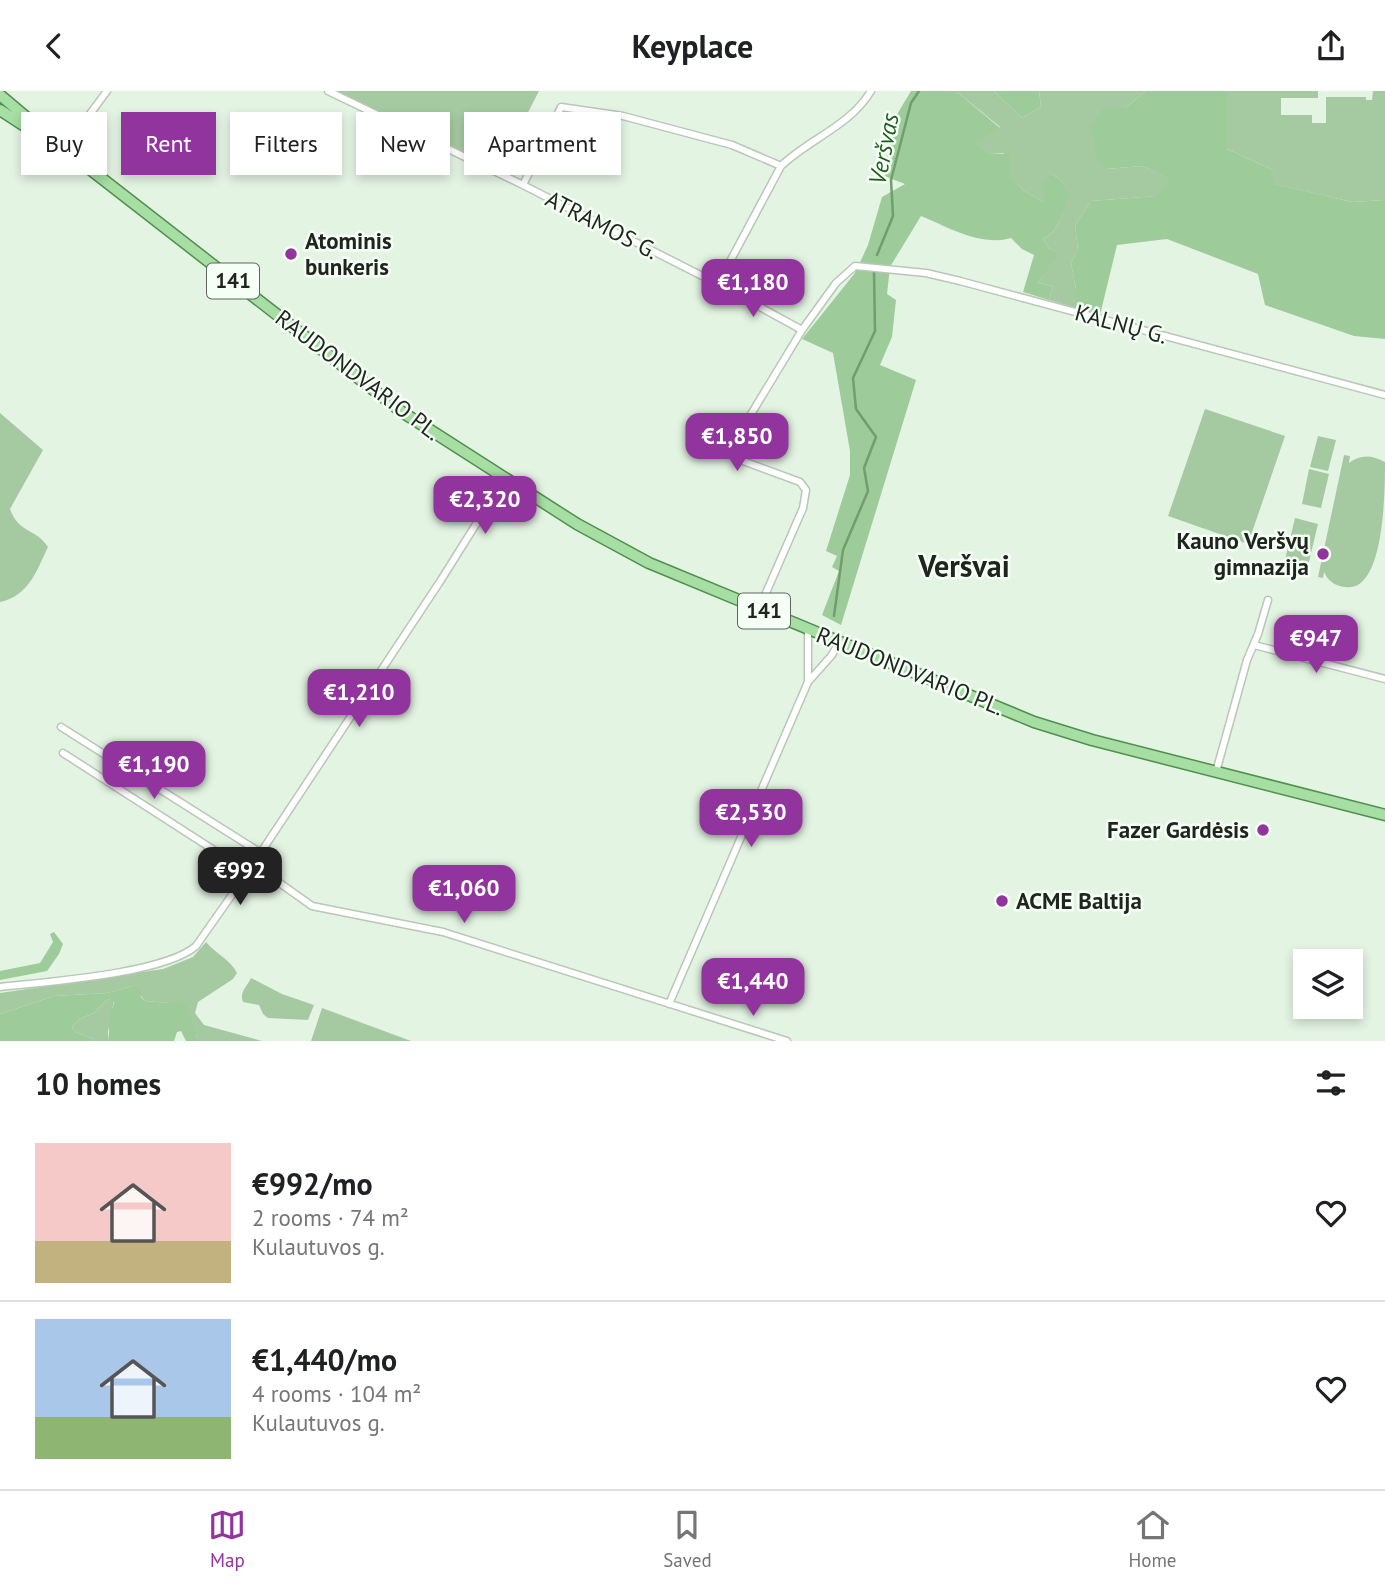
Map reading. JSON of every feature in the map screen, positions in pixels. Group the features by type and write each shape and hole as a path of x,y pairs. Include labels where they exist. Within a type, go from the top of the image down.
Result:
{"main road":[{"name":"RAUDONDVARIO PL.","path":"0,95 21,113"},
{"name":"RAUDONDVARIO PL.","path":"0,110 21,123"},
{"name":"RAUDONDVARIO PL.","path":"97,175 402,412 584,529 628,552 1034,722 1092,740 1385,815"}],"street":[{"path":"91,112 107,91"},
{"name":"ATRAMOS G.","path":"328,91 523,185 802,330"},
{"path":"718,284 780,166 792,155 848,119 871,91"},
{"path":"523,185 558,110 567,106 623,116 732,145 780,166"},
{"name":"KALNŲ G.","path":"802,330 836,283 855,266 926,273 1385,395"},
{"path":"760,609 803,508 806,490 800,482 735,458 732,449 802,330"},
{"path":"0,988 159,964 185,954 204,936 441,580 505,478"},
{"path":"1216,772 1247,660 1268,600"},
{"path":"808,629 808,682"},
{"path":"670,1004 808,682 832,655 839,642"},
{"path":"1254,645 1385,679"},
{"path":"61,727 261,853"},
{"path":"63,753 248,872"},
{"path":"253,864 312,906 443,932 787,1041"}],"green space":[{"path":"328,91 539,91 528,112 464,112 464,157 450,150 450,112 371,112"},
{"path":"911,91 956,91 1000,128 974,143 989,153 1010,154 1010,176 1024,191 1044,202 1044,180 1052,174 1061,180 1069,195 1057,226 1043,239 1049,248 1059,254 1038,283 1053,286 1049,300 1023,292 1034,255 1022,249 1011,238 976,238 921,216 890,267 887,294 896,300 892,337 880,365 916,380 841,625 822,615 839,571 832,567 837,556 826,551 850,475 850,451 833,353 802,339 855,273 868,245 882,197 905,184 884,176 890,126"},
{"path":"956,91 994,91 1022,118 1041,107 1039,91 1146,91 1125,108 1106,169 1142,166 1171,179 1157,196 1091,201 1075,225 1078,249 1071,263 1076,308 1049,300 1053,286 1038,283 1058,254 1049,248 1043,239 1057,226 1065,208 1068,195 1061,180 1052,174 1044,202 1024,191 1009,176 1012,163 1003,153 989,153 973,143 1000,127"},
{"path":"994,91 1039,91 1041,107 1022,118"},
{"path":"1146,91 1227,91 1227,149 1273,170 1275,184 1352,202 1385,200 1385,339 1354,336 1265,305 1258,274 1167,239 1117,245 1100,315 1076,308 1071,263 1078,249 1075,225 1091,201 1156,196 1170,179 1142,166 1106,169 1097,159 1091,127 1103,108 1125,108"},
{"path":"1227,91 1318,91 1318,98 1281,98 1281,115 1312,115 1312,123 1326,123 1326,97 1366,97 1366,100 1372,100 1373,91 1385,91 1385,200 1352,202 1274,184 1273,170 1227,149"},
{"path":"1205,409 1285,436 1248,544 1168,516"},
{"path":"0,413 43,450 10,509 18,523 48,547 36,573 25,588 10,599 0,602"},
{"path":"1318,436 1336,440 1328,471 1310,467"},
{"path":"1344,455 1350,456 1349,463 1367,456 1385,462 1383,515 1375,558 1368,574 1358,585 1345,587 1332,582 1324,572 1323,578 1318,577"},
{"path":"1309,469 1329,474 1321,508 1302,504"},
{"path":"1295,518 1318,524 1307,570 1284,564"},
{"path":"54,932 63,944 47,971 0,980 0,971 40,963 53,942 50,934"},
{"path":"206,942 231,964 237,973 233,979 198,1002 195,1013 204,1025 262,1041 197,1041 197,1036 169,1003 145,1001 133,986 107,993 54,996 0,1014 0,993 163,969 193,957"},
{"path":"251,978 282,994 314,1005 308,1020 268,1018 259,1005 243,1002 243,992"},
{"path":"133,986 139,988 145,1001 169,1003 182,1000 187,1007 197,1041 186,1041 181,1031 177,1032 174,1041 109,1041 109,1013 114,1001 108,999 94,1013 79,1019 72,1027 75,1032 94,1039 93,1041 0,1041 0,1014 54,996 107,993"},
{"path":"108,999 114,1000 109,1041 93,1041 94,1039 75,1032 72,1027 79,1019 94,1013"},
{"path":"322,1008 411,1041 311,1041"}],"waterway":[{"name":"Veršvas","path":"877,255 893,216 891,180 911,103 919,91"},
{"name":"Veršvas","path":"834,616 843,550 868,491 864,468 876,437 856,409 853,378 875,331 874,271"}],"place":[{"name":"Atominis bunkeris","path":"291,254"},
{"name":"Kauno Veršvų gimnazija","path":"1323,554"},
{"name":"Fazer Gardėsis","path":"1263,830"},
{"name":"ACME Baltija","path":"1002,901"}],"district":[{"name":"Veršvai","path":"964,567"}]}
